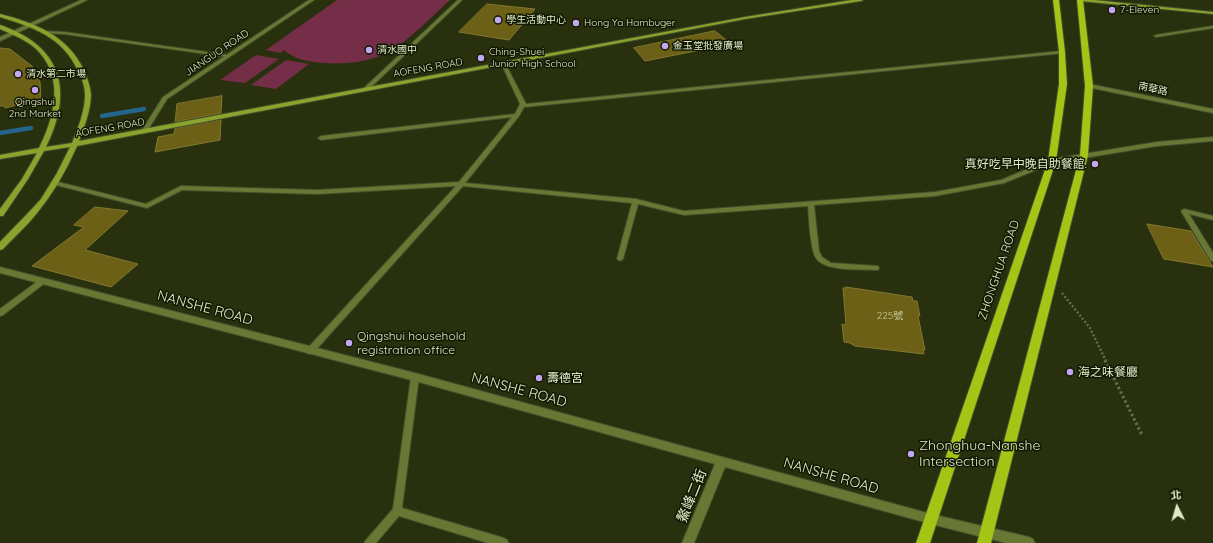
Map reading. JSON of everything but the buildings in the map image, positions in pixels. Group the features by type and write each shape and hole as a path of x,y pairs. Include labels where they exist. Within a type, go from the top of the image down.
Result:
{"main road":[{"name":"ZHONGHUA ROAD","path":"923,543 1052,161 1063,84 1062,52 1056,0"},
{"path":"986,537 1084,155 1089,86 1080,0"}],"street":[{"path":"0,39 32,26 85,0"},
{"name":"JIANGUO ROAD","path":"144,132 165,98 312,0"},
{"name":"AOFENG ROAD","path":"0,157 144,132 746,18 860,0"},
{"path":"1080,0 1213,14"},
{"path":"0,15 32,26 66,46 81,71 88,94 76,144 54,183 34,212 0,247"},
{"path":"0,27 13,33 42,52 55,75 57,107 52,125 42,150 30,173 0,214"},
{"name":"南華路","path":"1089,86 1213,111"},
{"name":"NANSHE ROAD","path":"0,270 415,377 722,461 986,537 1029,543"},
{"name":"鰲峰二街","path":"688,543 722,461"}],"lane":[{"path":"365,90 460,0"},
{"path":"1156,36 1213,27"},
{"path":"43,32 64,33 228,56"},
{"path":"522,106 1062,52"},
{"path":"310,351 461,184 517,115 523,104 504,64"},
{"path":"321,138 517,115"},
{"path":"54,183 147,206 181,188 317,192 461,184 636,201 684,213 935,194 1002,182 1052,161 1157,144 1213,139"},
{"path":"620,259 636,201"},
{"path":"812,203 816,251 819,258 830,265 876,268"},
{"path":"1213,218 1184,212 1213,259"},
{"path":"0,312 42,281"},
{"path":"369,543 397,511 415,377"},
{"path":"397,511 504,543"}],"path":[{"path":"1052,281 1090,328 1142,434"}],"shaded area":[{"path":"337,0 450,0 408,39 381,55 365,60 346,63 319,63 298,58 284,50 280,53 266,50"},
{"path":"256,55 279,59 245,83 220,80"},
{"path":"286,60 309,64 276,89 251,85"}],"waterway":[{"path":"102,116 144,109"},
{"path":"0,133 31,128"}],"place":[{"name":"7-Eleven","path":"1112,10"},
{"name":"學生活動中心","path":"498,20"},
{"name":"Hong Ya Hambuger","path":"576,23"},
{"name":"金玉堂批發廣場","path":"665,46"},
{"name":"清水國中","path":"369,50"},
{"name":"Ching-Shuei Junior High School","path":"481,58"},
{"name":"清水第二市場","path":"18,74"},
{"name":"Qingshui 2nd Market","path":"35,90"},
{"name":"真好吃早中晚自助餐館.","path":"1095,164"},
{"name":"Qingshui household registration office","path":"349,343"},
{"name":"海之味餐廳","path":"1070,372"},
{"name":"壽德宮","path":"539,378"},
{"name":"Zhonghua-Nanshe Intersection","path":"911,454"}]}
